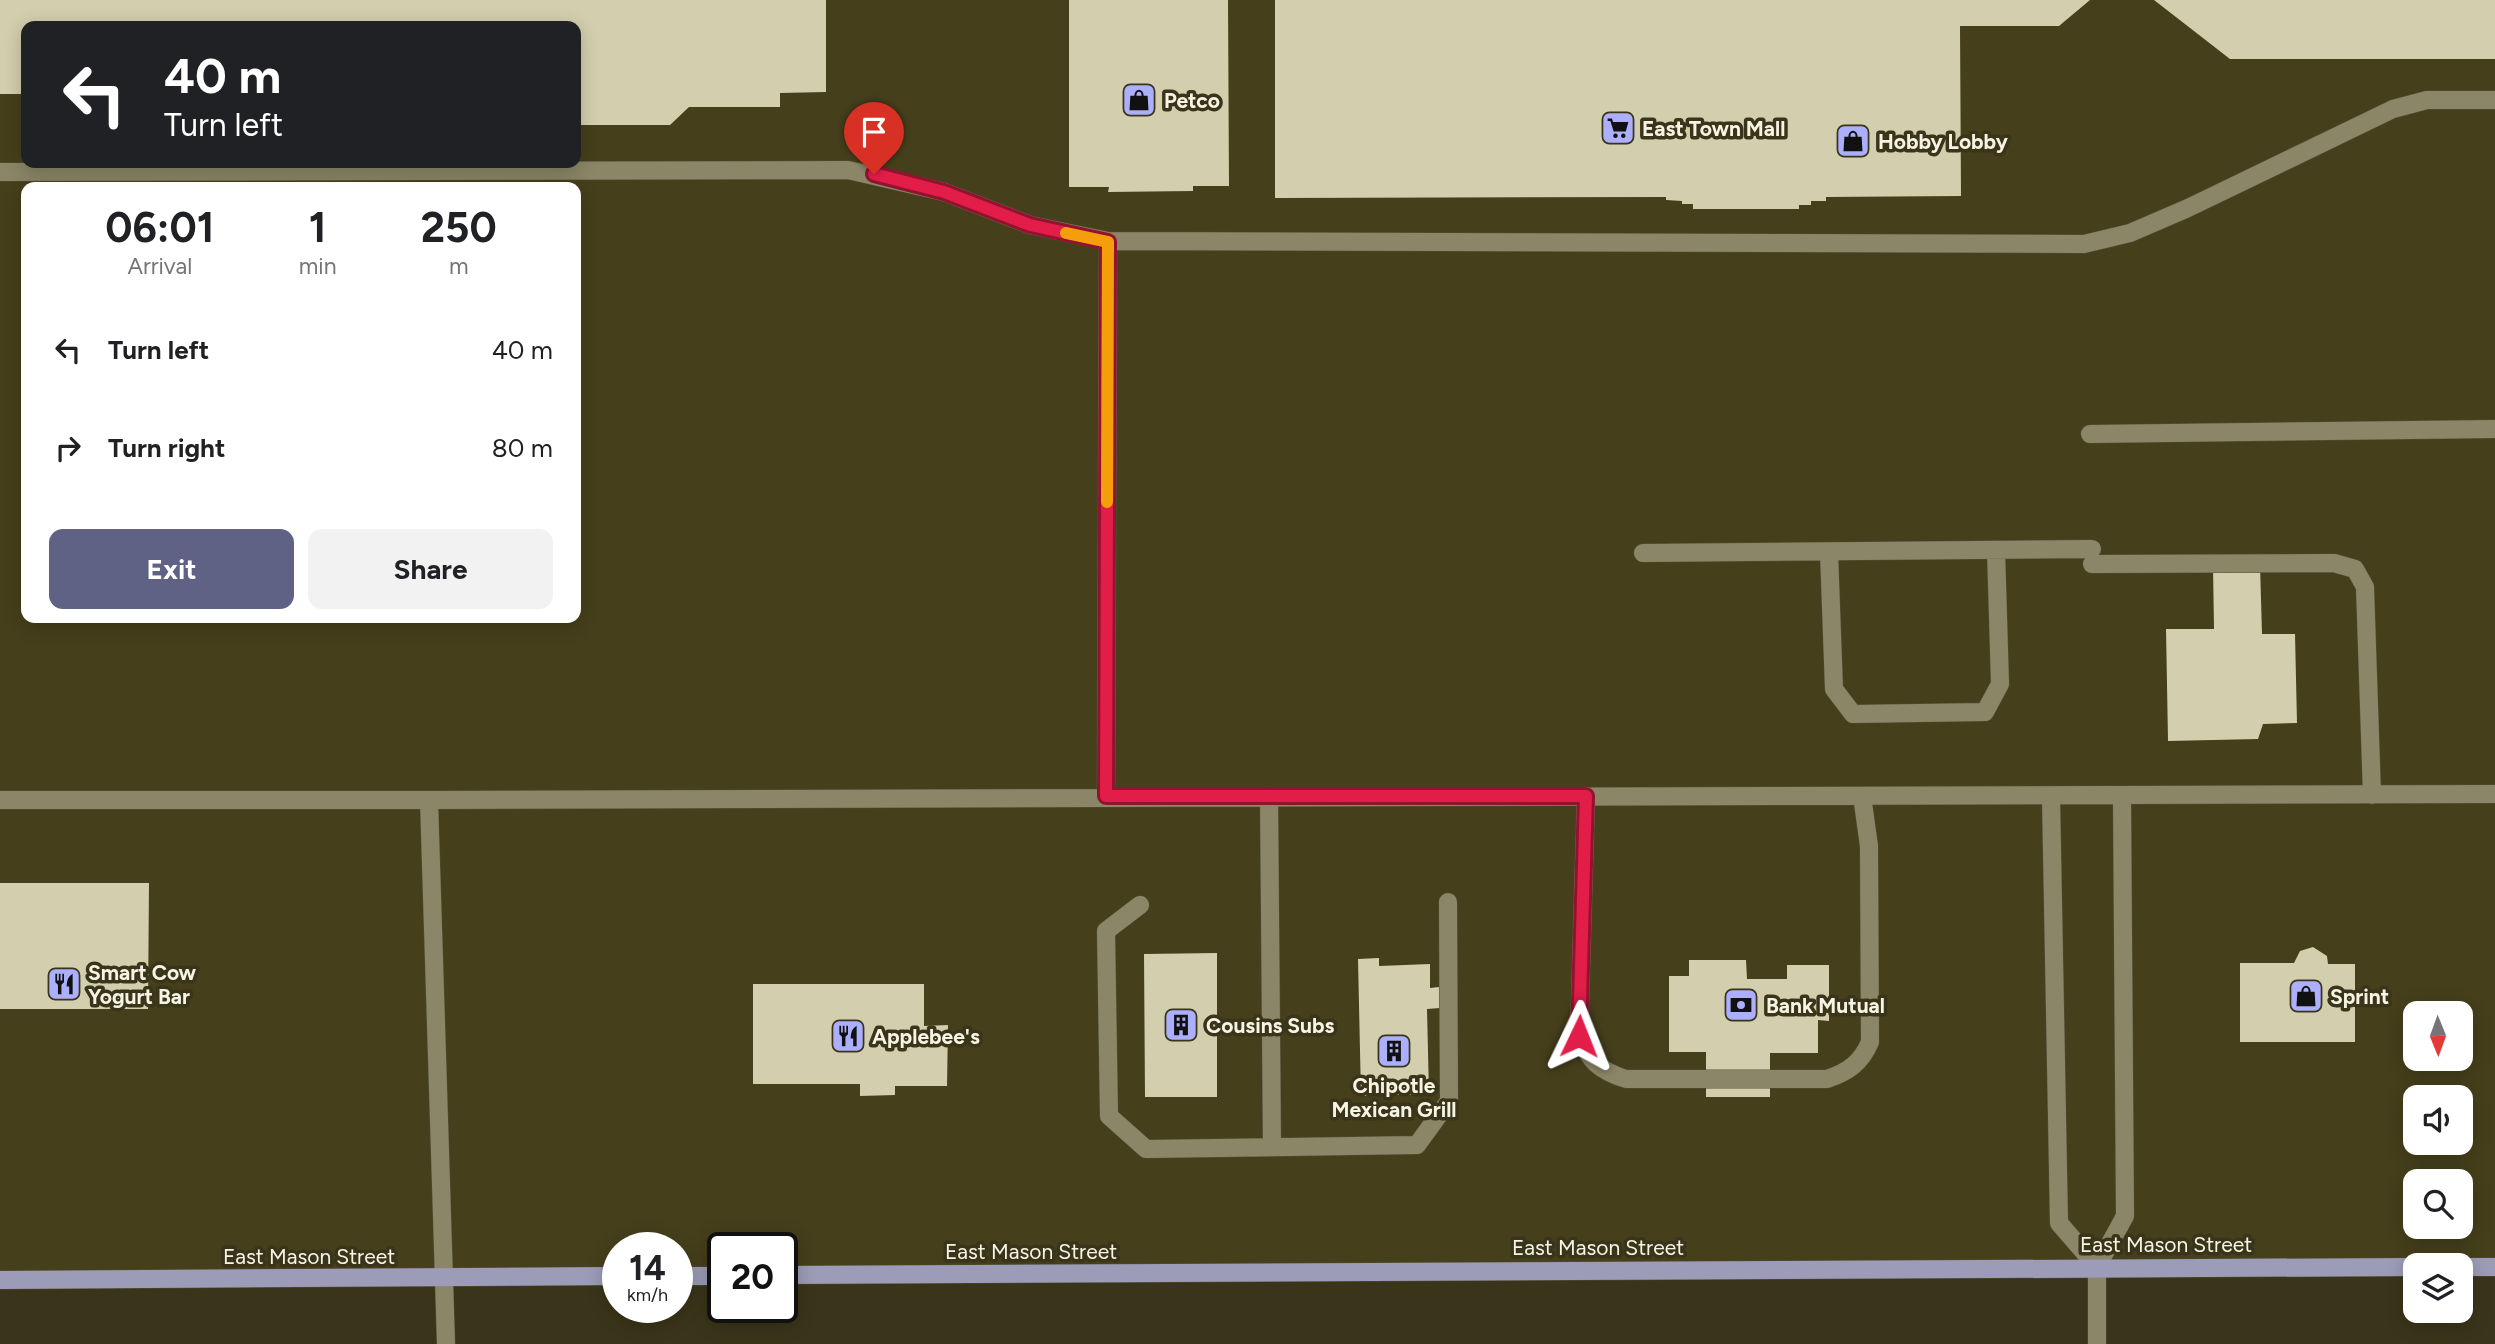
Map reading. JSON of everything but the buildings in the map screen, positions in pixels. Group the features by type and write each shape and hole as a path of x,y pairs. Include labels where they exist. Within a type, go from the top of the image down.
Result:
{"main road":[{"name":"East Mason Street","path":"798,1275 2403,1267"},
{"path":"2473,1267 2495,1267"},
{"name":"East Mason Street","path":"0,1280 602,1276"}],"street":[{"path":"0,172 848,170 944,192 1030,225 1108,242 2084,244 2130,233 2188,208 2393,109 2427,100 2495,100"},
{"path":"1106,796 1108,242"},
{"path":"2090,434 2495,429"},
{"path":"1829,552 1834,689 1853,714 1985,712 2000,684 1996,550"},
{"path":"1643,554 1996,550 2092,556 2334,562 2355,569 2365,587 2372,795"},
{"path":"0,800 2495,794"},
{"path":"1269,796 1272,1147"},
{"path":"1586,796 1579,1036 1585,1052 1609,1074 1626,1079 1828,1079 1854,1066 1864,1055 1870,1042 1869,846 1862,796"},
{"path":"2096,1344 2096,1267 2125,1216 2122,796"},
{"path":"2051,797 2060,1223 2096,1267"},
{"path":"429,800 446,1344"},
{"path":"1140,905 1105,931 1109,1115 1146,1149 1417,1145 1449,1101 1448,902"}],"shaded area":[{"path":"0,0 2495,0 2495,1267 2473,1266 2473,1253 2403,1253 2403,1265 798,1275 798,1232 707,1232 707,1276 693,1276 693,1232 602,1232 602,1276 0,1280"}],"slow traffic":[{"path":"1066,233 1108,242 1107,502"}],"place":[{"name":"Petco","path":"1139,100"},
{"name":"East Town Mall","path":"1618,128"},
{"name":"Hobby Lobby","path":"1853,141"},
{"name":"Smart Cow Yogurt Bar","path":"64,984"},
{"name":"Sprint","path":"2306,996"},
{"name":"Bank Mutual","path":"1741,1005"},
{"name":"Cousins Subs","path":"1181,1025"},
{"name":"Applebee's","path":"848,1036"},
{"name":"Chipotle Mexican Grill","path":"1394,1051"}],"route":[{"path":"874,174 944,192 1030,225 1108,242 1106,796 1586,796 1579,1036"}]}
